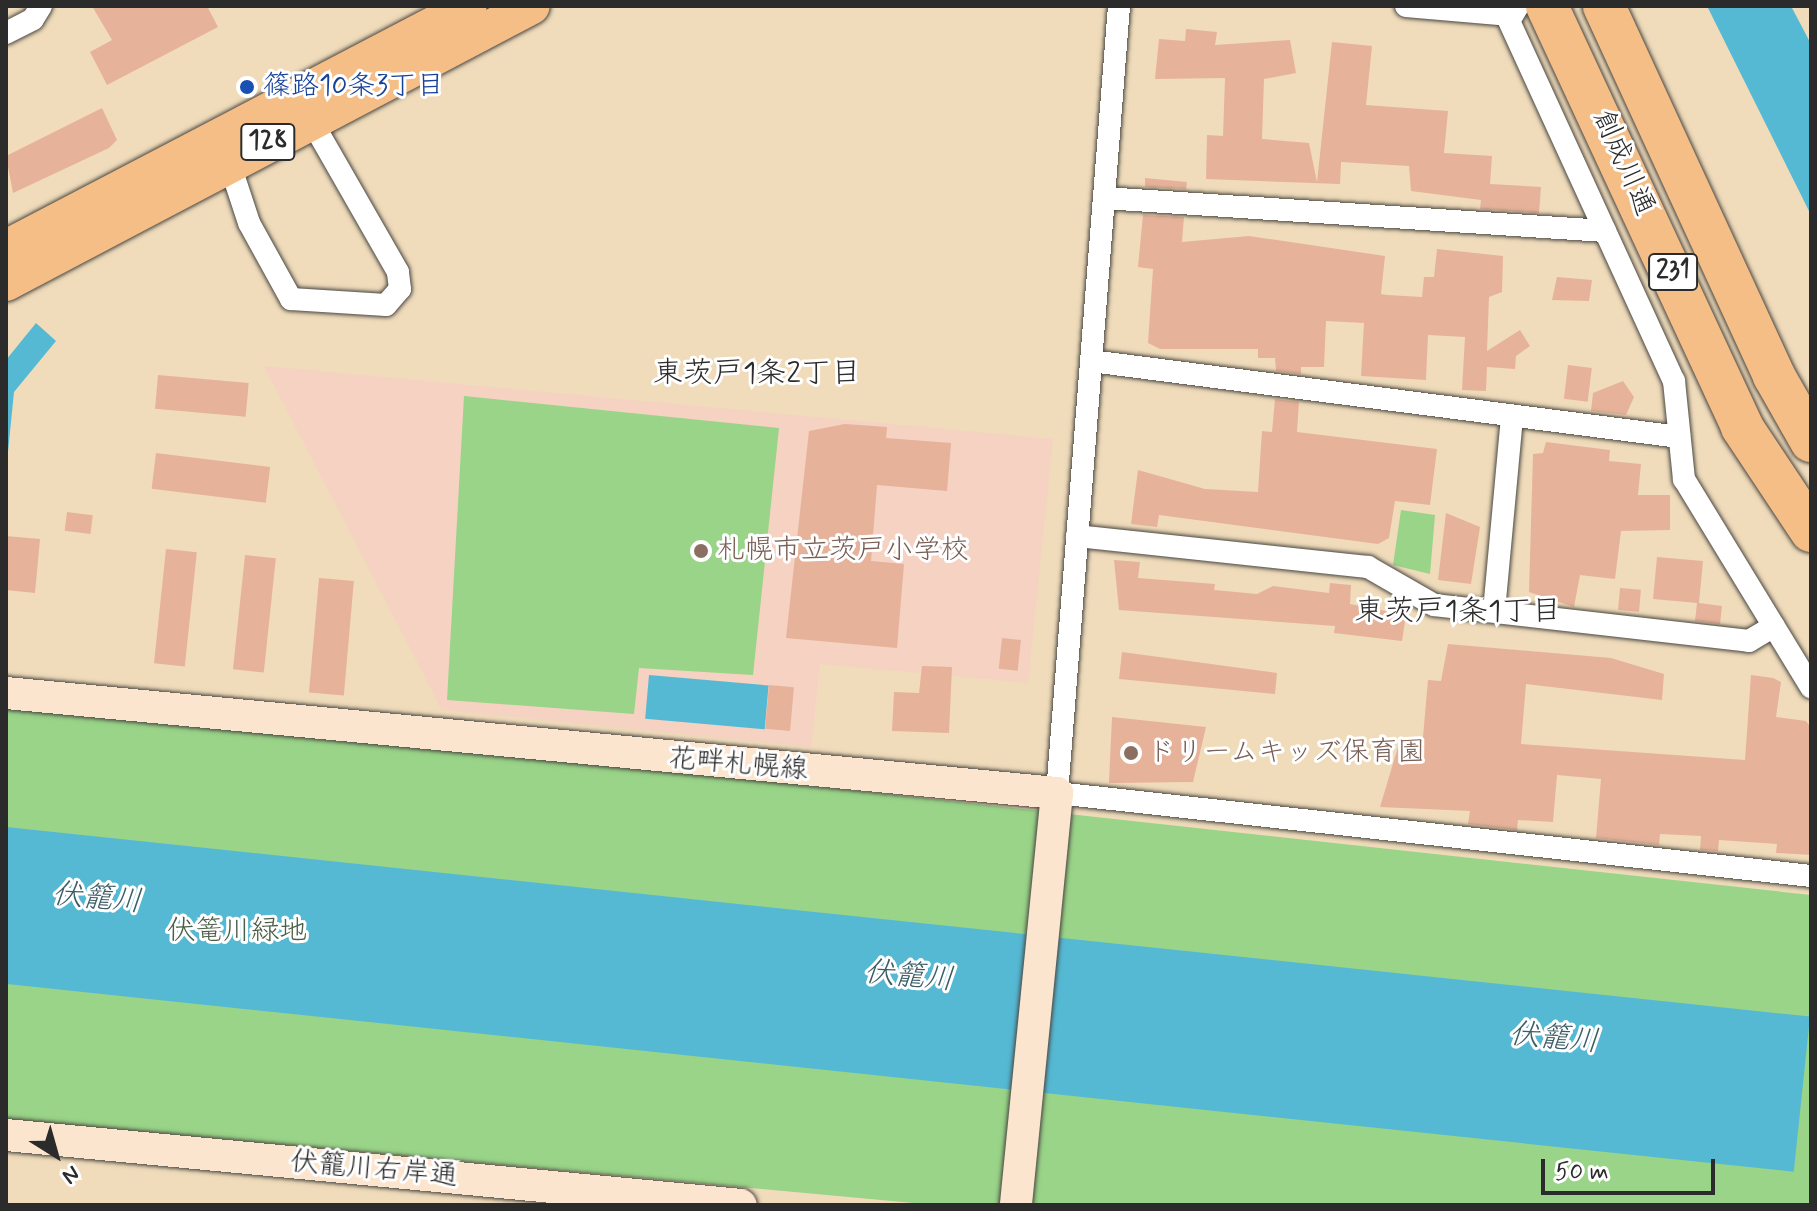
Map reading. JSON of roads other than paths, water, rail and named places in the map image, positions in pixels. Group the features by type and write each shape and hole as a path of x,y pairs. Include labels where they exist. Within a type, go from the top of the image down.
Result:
{"highway":[{"name":"創成川通","path":"1604,6 1774,376 1811,441"},
{"name":"創成川通","path":"1525,9 1742,427 1811,531"}],"main road":[{"name":"128","path":"6,248 469,6"},
{"name":"128","path":"6,283 229,162 532,6"},
{"name":"花畔札幌線","path":"6,693 1057,793"},
{"path":"1016,1205 1057,793"},
{"name":"伏籠川右岸通","path":"6,1135 741,1205"}],"street":[{"path":"6,33 33,19 41,6"},
{"path":"1119,6 1057,793 1811,876"},
{"path":"1406,6 1525,9 1605,231 1674,381 1684,479 1811,687"},
{"path":"229,162 249,223 291,299 386,305 400,289 398,272 311,120"},
{"path":"1104,198 1605,231"},
{"path":"1091,361 1679,437"},
{"path":"1494,611 1512,416"},
{"path":"1077,536 1368,567 1434,605 1749,641 1774,626"}],"water":[{"path":"1707,6 1791,6 1811,44 1811,215"},
{"path":"36,323 56,341 14,392 6,472 6,360"},
{"path":"649,675 769,685 765,729 645,719"},
{"name":"伏籠川","path":"6,827 1810,1017 1794,1172 6,984"}],"place":[{"name":"篠路10条3丁目","path":"247,87"},
{"name":"札幌市立茨戸小学校","path":"701,551"},
{"name":"ドリームキッズ保育園","path":"1131,753"}],"district":[{"name":"東茨戸1条2丁目","path":"757,374"},
{"name":"東茨戸1条1丁目","path":"1458,612"}],"park label":[{"name":"伏篭川緑地","path":"237,932"}]}
